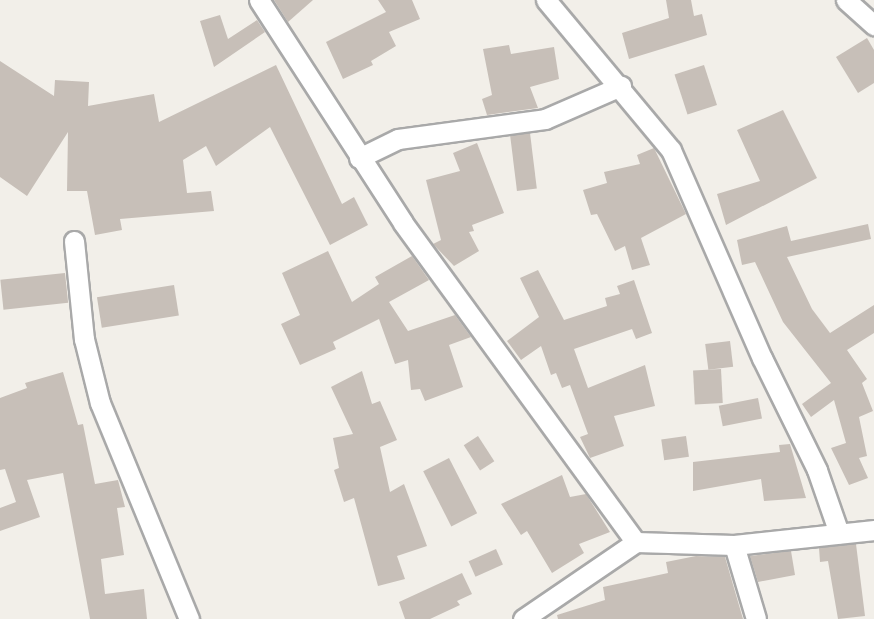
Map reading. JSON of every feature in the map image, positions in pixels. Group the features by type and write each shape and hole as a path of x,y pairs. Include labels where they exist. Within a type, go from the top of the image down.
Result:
{"street":[{"path":"259,0 359,158 512,377 636,542"},
{"path":"546,0 621,86 671,150 762,358 817,470 839,533"},
{"path":"846,0 874,25"},
{"path":"359,158 398,139 444,130 504,127 545,119 621,86"},
{"path":"74,241 84,339 100,403 189,619"},
{"path":"523,619 636,542 734,545 874,530"},
{"path":"734,545 756,619"}],"building":[{"path":"274,0 313,0 288,22"},
{"path":"378,0 412,0 420,19 389,32 396,46 371,61 373,65 343,79 326,42 386,12"},
{"path":"666,0 691,0 694,16 702,14 707,35 629,59 622,33 669,18"},
{"path":"220,15 228,39 257,20 265,32 214,67 200,21"},
{"path":"867,38 874,50 874,83 858,93 836,57"},
{"path":"509,45 511,54 554,47 559,79 530,87 538,108 487,115 482,99 492,95 483,49"},
{"path":"0,61 54,96 55,80 89,82 88,106 154,94 159,122 276,65 342,204 354,197 368,225 330,245 270,127 216,166 206,146 183,160 187,193 211,191 214,211 120,219 122,230 95,235 87,191 67,191 68,132 27,196 0,177"},
{"path":"704,65 717,105 687,115 675,75"},
{"path":"783,110 817,178 726,225 717,194 760,181 737,130"},
{"path":"530,133 537,189 517,191 510,135"},
{"path":"477,143 504,213 472,225 474,231 469,232 479,251 454,266 433,244 441,240 426,180 460,171 453,153"},
{"path":"654,148 686,214 641,238 650,265 632,270 625,246 615,251 597,214 591,215 583,190 607,183 604,172 640,164 637,155"},
{"path":"868,224 871,239 787,257 812,309 830,333 874,305 874,333 847,350 867,379 862,383 873,411 859,417 867,456 859,458 868,478 849,485 831,448 846,443 834,400 811,417 802,404 831,383 783,322 755,262 742,265 737,240 787,226 791,241"},
{"path":"328,251 352,302 379,284 375,277 412,256 429,280 389,302 408,331 455,315 471,337 449,345 463,387 425,401 420,389 411,390 408,360 395,364 379,319 333,342 336,349 300,365 281,324 300,315 282,273"},
{"path":"538,270 564,320 607,306 605,298 620,294 617,286 634,280 652,333 636,339 632,329 574,349 588,388 645,365 655,406 614,416 624,446 590,458 580,437 588,434 570,385 562,388 556,373 551,375 541,346 521,360 507,341 539,317 520,278"},
{"path":"65,273 68,303 3,310 0,280"},
{"path":"174,285 179,316 102,328 97,297"},
{"path":"730,341 733,367 708,370 705,344"},
{"path":"721,369 723,403 695,404 693,370"},
{"path":"362,371 372,404 380,401 397,440 380,447 390,492 404,484 427,546 397,556 405,579 378,586 354,498 344,502 334,470 339,468 333,438 353,434 331,387"},
{"path":"63,372 78,425 83,424 95,484 118,480 125,507 117,508 124,555 101,559 105,594 144,589 147,619 90,619 63,473 27,480 40,517 0,531 0,508 16,502 5,469 0,470 0,398 27,388 25,383"},
{"path":"758,398 762,419 723,426 719,406"},
{"path":"478,436 494,461 480,470 464,445"},
{"path":"686,436 689,457 664,460 661,439"},
{"path":"790,444 806,498 764,501 761,479 693,491 693,462 780,452 779,445"},
{"path":"449,458 477,513 451,526 423,471"},
{"path":"562,475 570,497 586,494 610,532 579,544 584,553 552,573 527,531 521,535 501,504"},
{"path":"856,544 865,616 838,619 828,561 820,562 819,548"},
{"path":"496,549 503,565 476,577 469,561"},
{"path":"791,551 795,575 758,582 750,556"},
{"path":"696,556 725,557 743,619 558,619 557,615 605,600 603,587 668,573 666,562"},
{"path":"462,573 472,594 457,601 460,605 430,619 405,619 399,602"}]}
